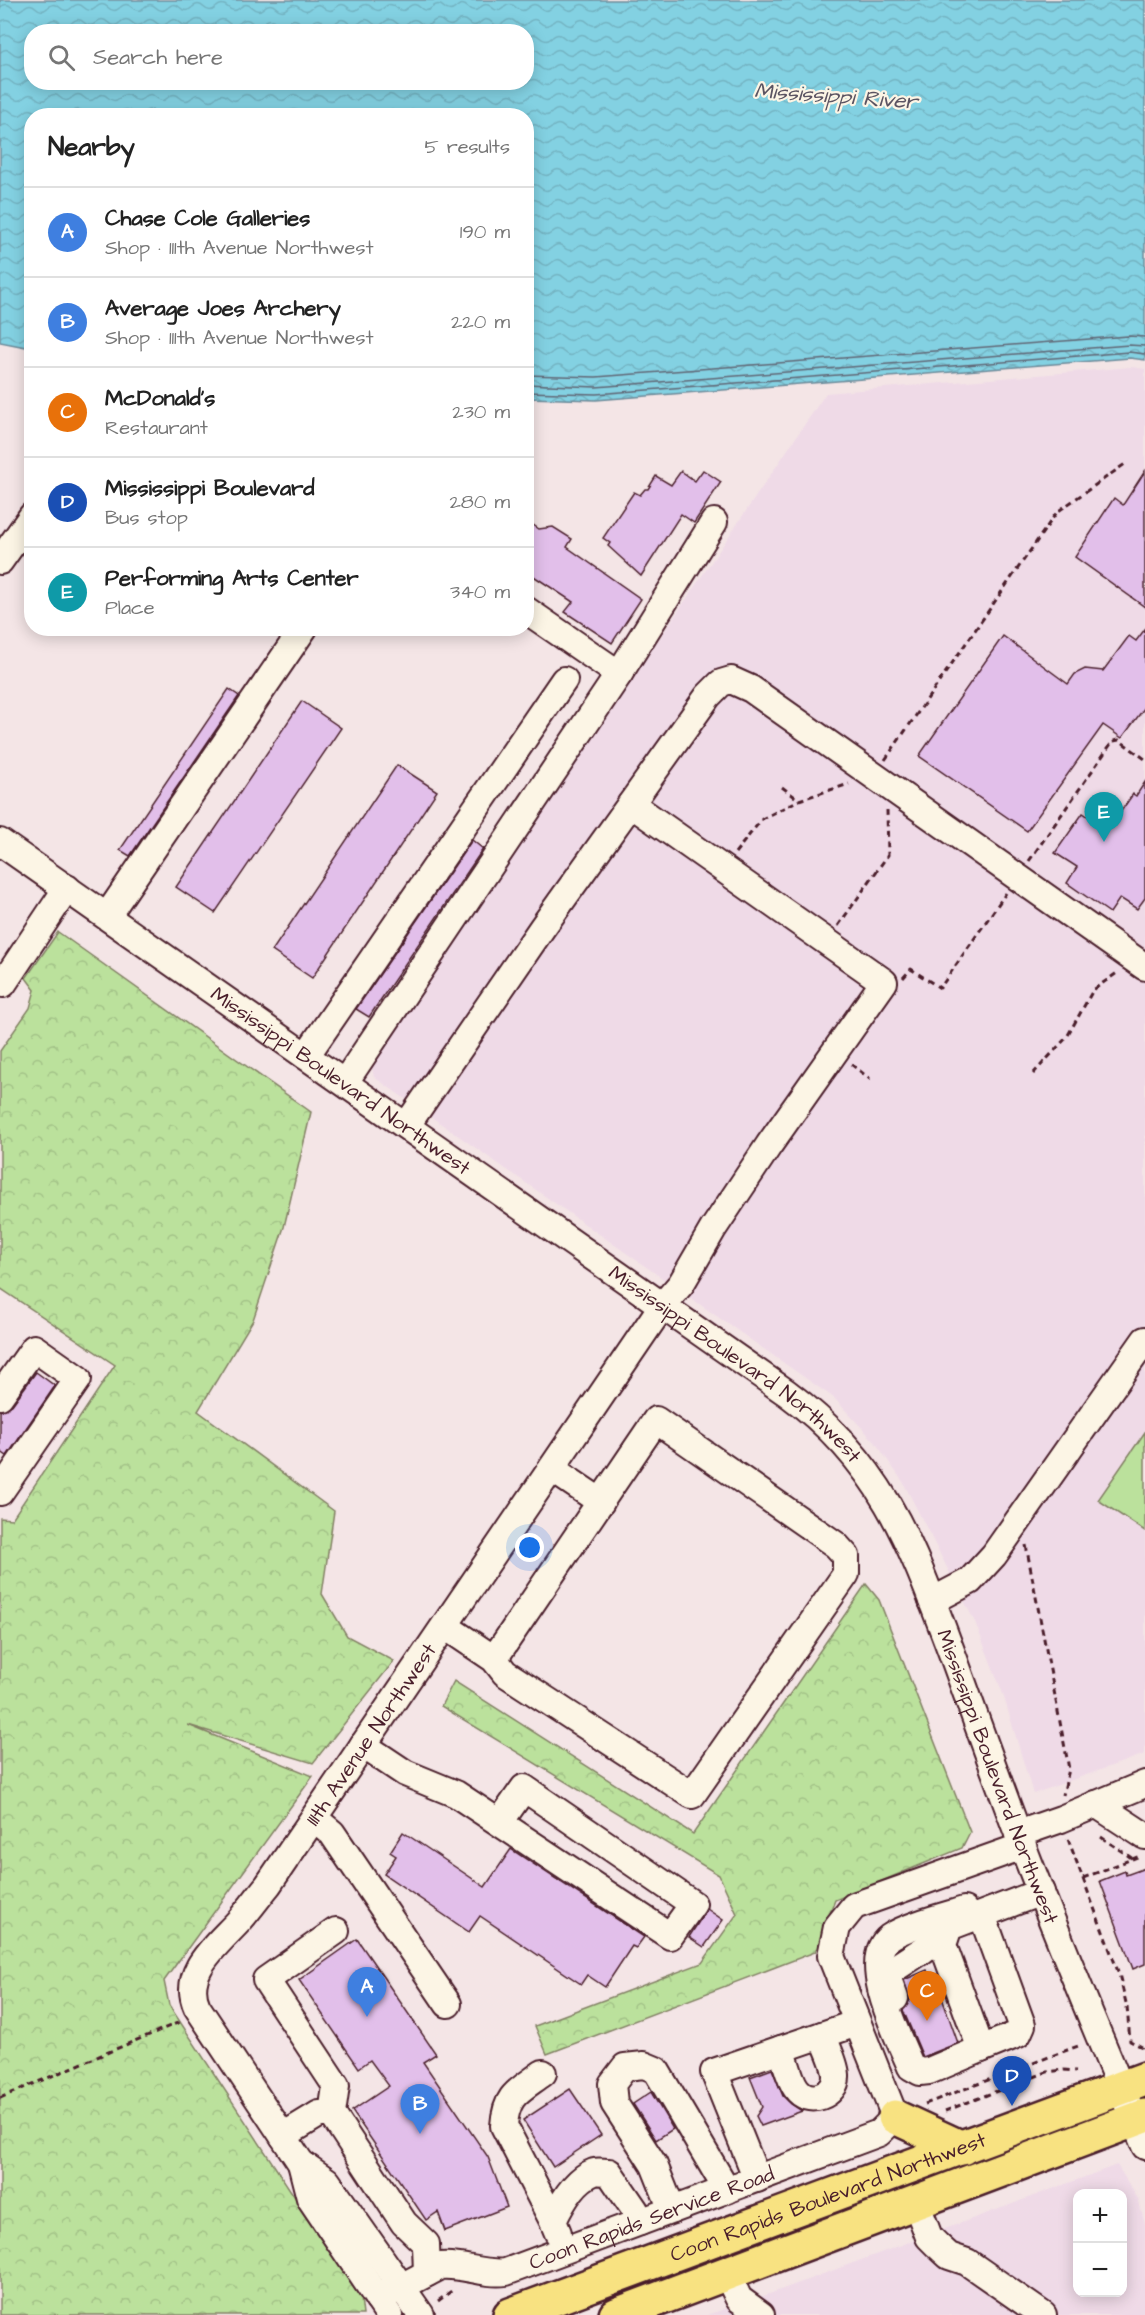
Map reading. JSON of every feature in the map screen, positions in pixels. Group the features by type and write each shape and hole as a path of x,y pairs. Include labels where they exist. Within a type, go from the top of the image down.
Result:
{"main road":[{"name":"Coon Rapids Boulevard Northwest","path":"510,2315 1132,2083"},
{"path":"907,2112 962,2148"},
{"name":"Coon Rapids Boulevard Northwest","path":"616,2315 916,2202 1141,2127"}],"street":[{"path":"345,1082 619,674 714,522"},
{"path":"0,561 24,527"},
{"path":"534,616 619,674"},
{"path":"107,916 299,636"},
{"path":"306,1056 564,680"},
{"path":"407,1125 542,928 713,688 731,680 751,689 874,775 1021,871 1140,964"},
{"path":"631,804 827,942"},
{"name":"Mississippi Boulevard Northwest","path":"0,842 407,1125 803,1405 822,1420 850,1450 890,1506 932,1601 1041,1892 1132,2083 1141,2127"},
{"path":"1,985 68,888"},
{"name":"111th Avenue Northwest","path":"384,2307 310,2198 301,2163 201,2014 191,1996 194,1977 206,1955 240,1921 268,1885 662,1305 681,1284 713,1229 758,1161 884,982 827,942"},
{"path":"932,1601 970,1581 994,1556 1145,1340"},
{"path":"0,1396 34,1348 78,1379 0,1492"},
{"path":"445,1626 494,1659 505,1673 692,1795 846,1574 846,1556 836,1545 656,1420 494,1659"},
{"path":"552,1469 601,1502"},
{"path":"363,1744 405,1773 456,1794 670,1936 693,1904 524,1788 500,1822"},
{"path":"907,2112 877,2072 831,1956 837,1927 845,1915 854,1906 1021,1840 1096,1804 1145,1784"},
{"path":"1096,1804 1145,1836"},
{"path":"314,1818 332,1833 448,2004"},
{"path":"915,2064 918,2064 889,1982 889,1972 923,1950 949,1927 1041,1892"},
{"path":"915,2064 882,1996 878,1967 881,1948 891,1937 920,1925 983,1905 1009,1904"},
{"path":"877,2072 981,2049 1018,2034 1022,2025 982,1915"},
{"path":"949,1927 943,1945 981,2049"},
{"path":"336,1931 266,1980 336,2086 332,2114 404,2223 426,2244 427,2273"},
{"path":"757,2179 714,2072 857,2023"},
{"path":"781,2049 796,2088 803,2095 814,2098 827,2094 835,2085 836,2074 822,2035"},
{"path":"672,2210 654,2165 614,2103 612,2084 625,2067 644,2065 656,2070 727,2190"},
{"path":"543,2073 511,2097 505,2109 504,2126 566,2249"},
{"name":"Coon Rapids Service Road","path":"384,2307 402,2286 441,2266 451,2265 493,2274 506,2272 879,2133 907,2112"},
{"path":"283,2136 319,2114 332,2114"},
{"name":"111th Avenue Northwest","path":"301,2163 327,2181 421,2315"},
{"path":"553,2221 559,2207 580,2181 595,2171 609,2172 635,2210 640,2222"},
{"path":"916,2202 929,2237 936,2245 950,2256 967,2262 1043,2315"},
{"path":"727,2274 739,2299 761,2315"}],"path":[{"path":"724,869 762,819 799,800 874,775 1057,512 1125,464"},
{"path":"898,985 911,969 940,988 1113,741 1119,740 1145,759"},
{"path":"827,942 888,855 887,803 874,775"},
{"path":"782,787 799,800"},
{"path":"1033,1074 1067,1037 1094,990 1140,964"},
{"path":"847,1061 870,1079"},
{"path":"1012,1529 1024,1536 1028,1550 1069,1768 1060,1802"},
{"path":"1101,1837 1133,1859"},
{"path":"1068,1838 1124,1993 1130,2041 1142,2047 1145,2044"},
{"path":"1083,1878 1145,1855"},
{"path":"0,2098 201,2014"},
{"path":"907,2112 1078,2046"},
{"path":"936,2114 1047,2072 1064,2070 1076,2072"}],"shaded area":[{"path":"1131,367 1145,369 1145,1754 1033,1794 1003,1694 975,1622 903,1482 875,1442 834,1398 374,1077 371,1064 826,393"},
{"path":"1117,2165 1138,2199 1145,2224 1145,2315 707,2315"}],"green space":[{"path":"58,932 311,1112 284,1227 253,1320 198,1411 334,1511 322,1594 347,1636 394,1661 313,1763 188,1725 313,1776 164,1981 169,2005 361,2298 363,2315 0,2315 0,1518 12,1519 115,1365 0,1288 0,1051 30,1008 35,990 26,978"},
{"path":"1145,1432 1145,1531 1098,1500"},
{"path":"866,1584 879,1600 970,1832 962,1848 835,1900 815,1952 547,2054 535,2026 702,1963 737,1914 719,1875 441,1706 454,1681 693,1834"}],"water":[{"name":"Mississippi River","path":"0,0 1145,0 1145,360 1130,358 596,400 534,398 534,108 24,108 24,347 0,342"}],"building":[{"path":"703,470 721,482 694,523 681,514 641,576 608,546 610,543 603,538 634,492 640,495 648,489 656,476 671,485 681,471 695,481"},
{"path":"1145,471 1145,607 1075,557 1114,498 1123,505"},
{"path":"534,526 539,529 553,527 572,539 567,547 641,599 612,643 565,612 573,602 534,576"},
{"path":"1145,629 1145,707 1122,738 1103,725 1027,831 919,756 1003,636 1068,684 1075,674 1085,669 1103,671 1129,636 1136,641"},
{"path":"229,689 239,696 130,856 120,850"},
{"path":"302,701 341,728 215,913 176,887"},
{"path":"397,765 437,791 312,978 272,951"},
{"path":"1145,782 1145,898 1137,909 1120,898 1110,913 1067,883 1077,867 1055,853 1083,813 1108,830 1133,794 1136,796"},
{"path":"472,840 483,849 369,1017 356,1009"},
{"path":"36,1372 55,1386 7,1456 0,1451 0,1411 12,1405"},
{"path":"403,1832 485,1887 511,1849 644,1937 636,1948 632,1946 605,1987 587,1975 581,1984 480,1916 469,1932 384,1874 396,1856 390,1852"},
{"path":"1145,1868 1145,1964 1133,1969 1100,1881 1125,1871 1126,1875"},
{"path":"707,1909 723,1920 704,1947 689,1937"},
{"path":"357,1939 436,2054 423,2062 488,2157 507,2207 445,2231 438,2212 426,2220 352,2111 389,2086 370,2060 359,2068 299,1980"},
{"path":"927,1970 931,1982 936,1981 958,2043 923,2057 903,2010 910,2000 904,1980"},
{"path":"772,2069 783,2096 802,2111 761,2126 756,2116 762,2107 750,2077"},
{"path":"570,2089 601,2135 553,2167 523,2120"},
{"path":"651,2092 673,2129 656,2140 633,2104"}],"place":[{"name":"Performing Arts Center","path":"1104,842"},
{"name":"Chase Cole Galleries","path":"367,2017"},
{"name":"McDonald's","path":"927,2021"},
{"name":"Mississippi Boulevard","path":"1012,2106"},
{"name":"Average Joes Archery","path":"420,2134"}]}
